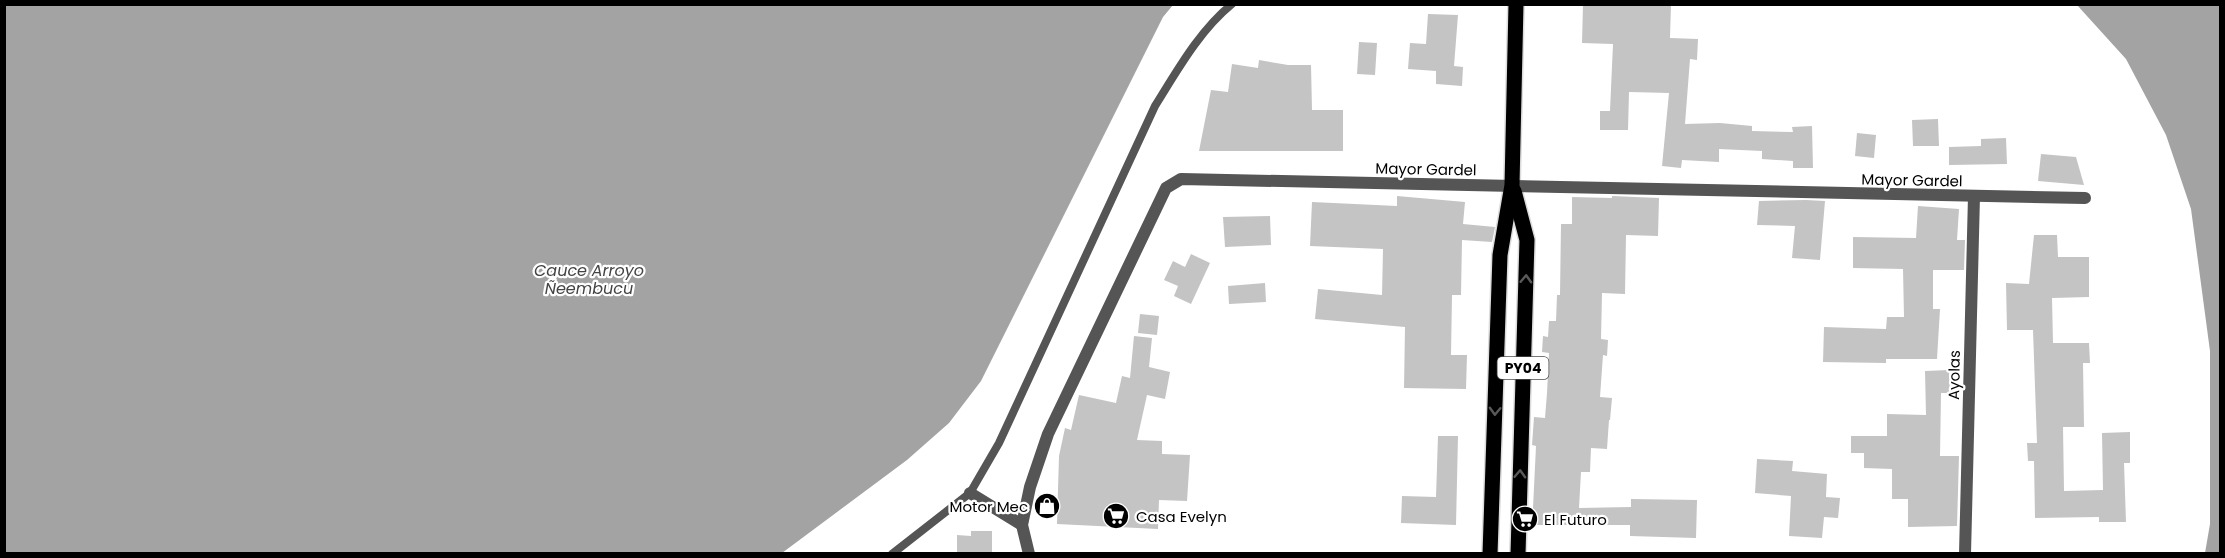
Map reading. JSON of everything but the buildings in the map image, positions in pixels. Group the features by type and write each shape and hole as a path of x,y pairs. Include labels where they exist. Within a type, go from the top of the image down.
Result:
{"main road":[{"name":"PY04","path":"1490,554 1500,255 1512,185 1516,4"},
{"name":"PY04","path":"1512,185 1527,240 1518,554"}],"street":[{"name":"Mayor Gardel","path":"1029,554 1022,525 1030,487 1048,434 1166,188 1181,179 2085,198"},
{"name":"Ayolas","path":"1965,554 1974,196"},
{"path":"970,493 1022,525"}],"lane":[{"path":"892,554 970,493 999,443 1155,106 1187,56 1232,4"}],"water":[{"name":"Cauce Arroyo Ñeembucu","path":"4,5 1173,5 1163,17 981,381 949,423 907,460 782,553 5,553"},
{"path":"2077,5 2220,5 2220,553 2205,553 2210,524 2210,351 2191,209 2166,135 2126,59"}],"place":[{"name":"Motor Mec","path":"1047,506"},
{"name":"Casa Evelyn","path":"1116,516"},
{"name":"El Futuro","path":"1525,519"}]}
